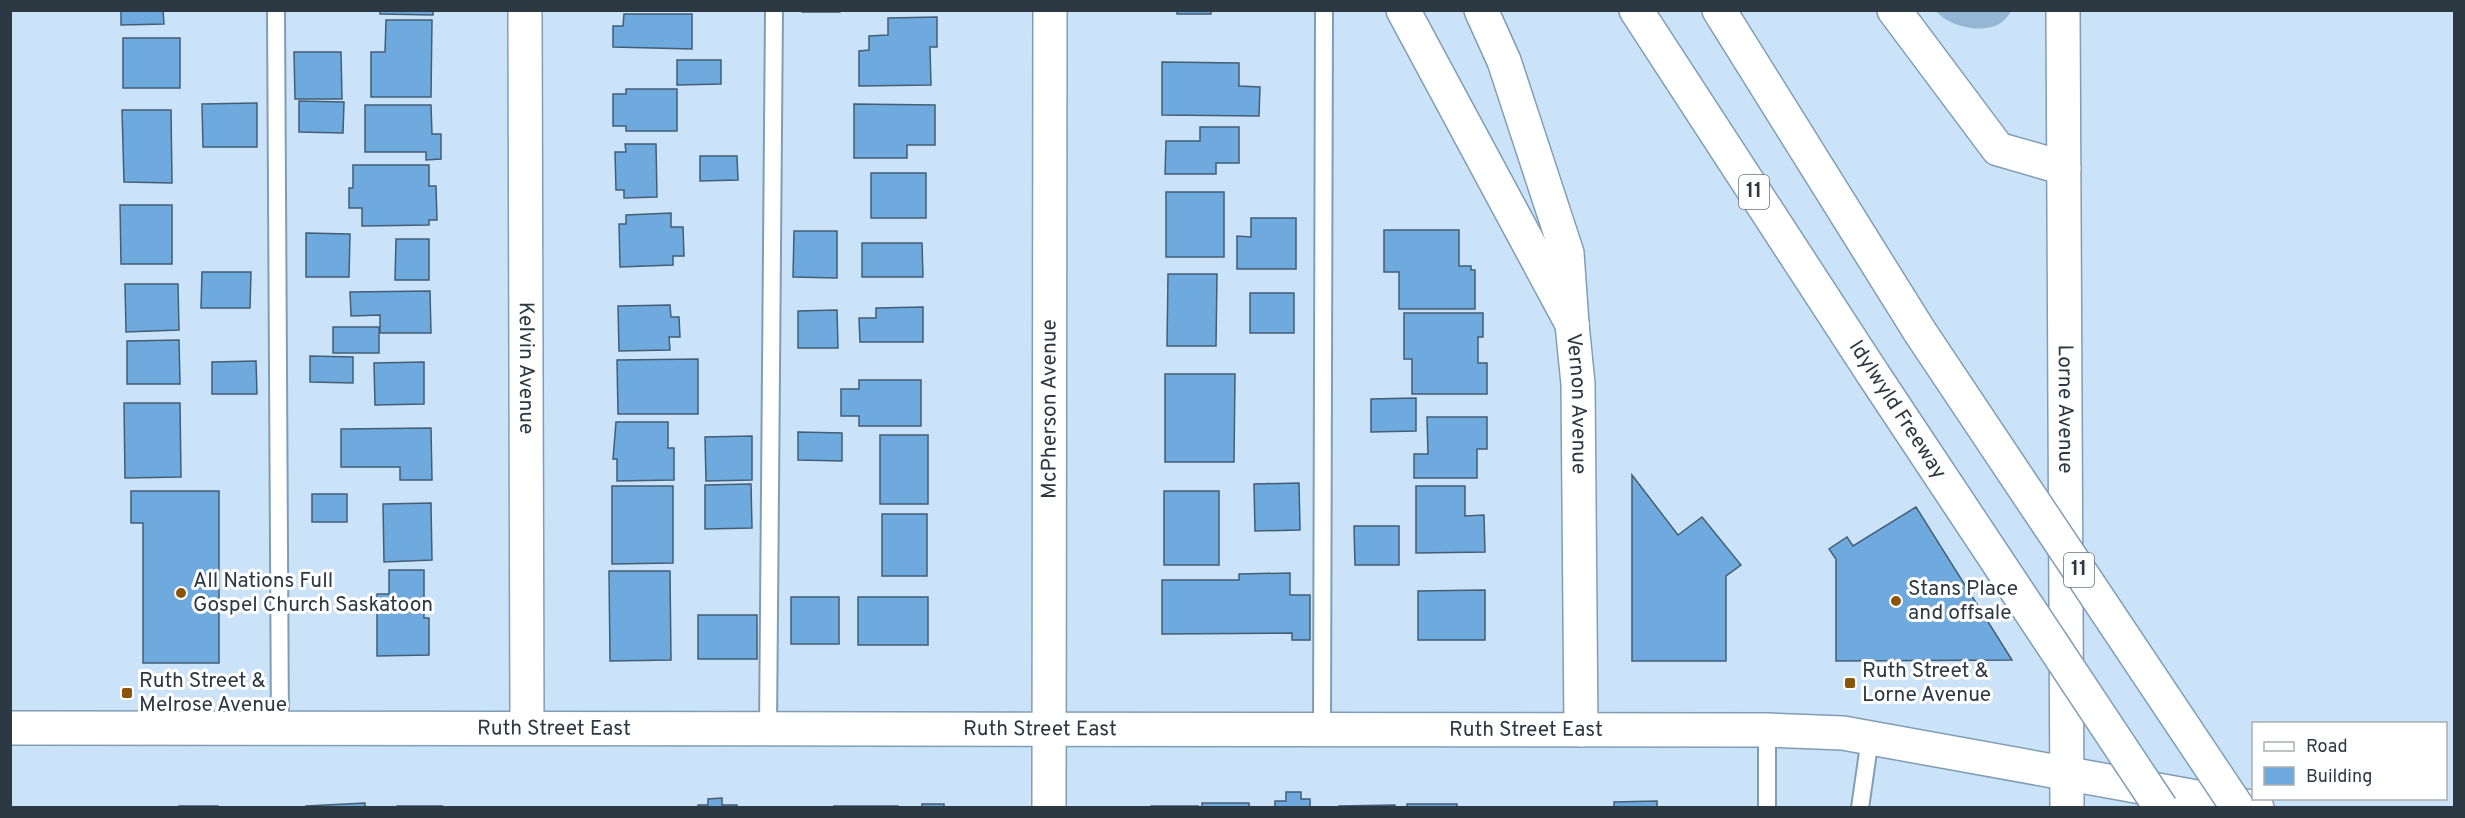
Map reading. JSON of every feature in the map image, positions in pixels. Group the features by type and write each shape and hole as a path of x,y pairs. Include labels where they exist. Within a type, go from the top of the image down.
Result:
{"main road":[{"name":"Kelvin Avenue","path":"525,10 526,727"},
{"name":"McPherson Avenue","path":"1048,807 1050,10"},
{"name":"Vernon Avenue","path":"1403,10 1572,324 1578,384 1581,730"},
{"path":"1481,10 1504,61 1567,253 1572,324"},
{"name":"Idylwyld Freeway","path":"1636,10 1873,374 2161,807"},
{"name":"11","path":"1719,10 1920,332 2238,807"},
{"path":"1894,10 1998,149 2064,168"},
{"name":"Lorne Avenue","path":"2063,10 2067,807"},
{"name":"Ruth Street East","path":"10,728 1767,730 1843,733 2257,807"}],"lane":[{"path":"276,10 280,729"},
{"path":"768,729 774,10"},
{"path":"1322,729 1324,10"},
{"path":"1767,730 1767,807"},
{"path":"1860,807 1870,738"}],"shaded area":[{"path":"1936,11 2012,11 1995,26 1977,28 1958,25 1942,17"}],"building":[{"path":"121,10 163,10 164,24 121,25"},
{"path":"380,10 433,10 433,15 380,14"},
{"path":"802,10 840,10 840,12 802,12"},
{"path":"1177,10 1211,10 1211,14 1177,14"},
{"path":"624,14 692,14 692,49 613,47 613,26 623,26"},
{"path":"937,17 937,47 930,47 931,85 859,86 859,51 869,50 869,36 888,35 888,18"},
{"path":"386,20 432,20 431,97 371,97 371,52 385,52"},
{"path":"123,38 180,38 180,88 123,88"},
{"path":"294,52 341,52 342,99 295,99"},
{"path":"677,60 721,60 721,84 677,85"},
{"path":"1162,62 1239,63 1239,86 1260,87 1259,116 1162,115"},
{"path":"626,89 677,89 677,131 626,131 626,126 613,126 613,94 626,94"},
{"path":"299,101 344,102 343,133 299,132"},
{"path":"257,103 257,147 203,147 202,104"},
{"path":"854,104 935,105 935,145 907,145 907,158 854,158"},
{"path":"365,105 431,105 432,134 441,134 441,159 426,160 426,152 365,152"},
{"path":"122,110 171,110 172,183 124,182"},
{"path":"1200,127 1239,127 1239,163 1216,163 1216,174 1165,174 1166,141 1200,141"},
{"path":"625,144 656,144 657,197 624,198 624,190 616,190 615,152 626,152"},
{"path":"700,156 737,156 738,180 700,181"},
{"path":"353,165 429,165 429,186 436,186 437,220 429,220 429,225 362,226 362,208 349,208 349,188 353,188"},
{"path":"871,173 926,173 926,218 871,218"},
{"path":"1166,192 1224,192 1224,257 1166,257"},
{"path":"120,205 172,205 172,264 121,264"},
{"path":"671,213 671,227 683,227 684,256 673,256 673,265 620,267 619,224 626,224 626,215"},
{"path":"1251,218 1296,218 1296,269 1237,269 1237,236 1251,237"},
{"path":"1384,230 1459,230 1459,266 1471,266 1471,270 1475,270 1475,309 1399,309 1399,272 1384,272"},
{"path":"794,231 837,231 837,278 793,277"},
{"path":"306,233 350,234 349,277 306,277"},
{"path":"396,239 429,239 429,280 395,280"},
{"path":"862,243 922,243 923,277 862,277"},
{"path":"202,272 251,272 250,308 201,308"},
{"path":"1168,274 1217,274 1216,346 1167,346"},
{"path":"125,284 178,284 179,330 126,332"},
{"path":"430,291 431,333 380,333 380,315 351,316 350,292"},
{"path":"1250,293 1294,293 1294,333 1250,333"},
{"path":"670,305 671,317 679,317 680,337 669,337 670,350 619,351 618,306"},
{"path":"923,307 923,342 860,342 859,318 876,318 876,308"},
{"path":"837,310 838,348 798,348 798,311"},
{"path":"1404,313 1483,313 1483,337 1478,337 1478,363 1487,363 1487,394 1412,394 1412,359 1404,359"},
{"path":"333,327 379,327 379,353 333,353"},
{"path":"179,340 180,384 127,384 127,341"},
{"path":"310,356 353,357 353,383 310,382"},
{"path":"698,359 698,414 618,414 617,360"},
{"path":"256,361 257,394 212,394 212,362"},
{"path":"424,362 424,404 375,405 374,363"},
{"path":"1165,374 1235,374 1234,462 1165,462"},
{"path":"859,380 921,380 921,426 859,426 859,416 841,416 841,389 859,389"},
{"path":"1416,398 1416,431 1371,432 1371,399"},
{"path":"124,403 180,403 181,477 125,478"},
{"path":"1427,417 1487,417 1487,449 1477,449 1477,478 1414,478 1414,454 1428,454"},
{"path":"616,422 668,422 668,448 674,448 674,480 617,481 617,459 613,459"},
{"path":"431,428 432,480 400,480 400,467 341,467 341,429"},
{"path":"798,432 842,433 842,461 798,460"},
{"path":"880,435 928,435 928,504 880,504"},
{"path":"752,436 752,480 706,481 705,437"},
{"path":"1632,475 1678,535 1702,517 1741,565 1726,576 1726,661 1632,661"},
{"path":"1299,483 1300,530 1255,531 1254,484"},
{"path":"751,484 752,528 705,529 705,485"},
{"path":"612,486 673,486 673,563 612,564"},
{"path":"1416,486 1465,486 1465,516 1484,515 1485,552 1416,553"},
{"name":"All Nations Full Gospel Church Saskatoon","path":"131,491 219,491 219,663 143,663 143,523 131,523"},
{"path":"1164,491 1219,491 1219,565 1164,565"},
{"path":"312,494 347,494 347,522 312,522"},
{"path":"431,503 432,560 384,562 383,504"},
{"path":"1916,507 2012,660 1836,661 1836,559 1829,549 1847,537 1853,546"},
{"path":"882,514 927,514 927,576 882,576"},
{"path":"1354,526 1399,526 1399,565 1355,565"},
{"path":"389,570 424,570 424,618 429,618 429,655 377,656 377,594 389,594"},
{"path":"609,571 670,571 671,660 610,661"},
{"path":"1290,573 1290,595 1310,595 1310,640 1292,640 1292,633 1162,634 1162,580 1239,580 1239,574"},
{"path":"1485,590 1485,640 1418,640 1418,591"},
{"path":"791,597 839,597 839,644 791,644"},
{"path":"858,597 928,597 928,645 858,645"},
{"path":"698,615 757,615 757,659 698,659"},
{"path":"1286,792 1301,792 1301,799 1310,799 1310,808 1275,808 1275,801 1286,801"},
{"path":"722,798 722,805 737,805 737,808 698,808 698,805 708,805 708,799"},
{"path":"1657,801 1657,808 1614,808 1614,802"},
{"path":"365,803 365,808 306,808 306,806"},
{"path":"1202,803 1249,803 1249,808 1202,808"},
{"path":"922,804 944,804 944,808 922,808"},
{"path":"1407,804 1457,804 1457,808 1407,808"},
{"path":"1395,805 1395,808 1339,808 1339,806"},
{"path":"179,806 218,806 218,808 179,808"},
{"path":"397,806 443,806 397,808"},
{"path":"834,806 898,806 898,808 834,808"},
{"path":"1151,806 1198,806 1198,808 1151,808"}],"place":[{"name":"All Nations Full Gospel Church Saskatoon","path":"181,593"},
{"name":"Stans Place and offsale","path":"1896,601"},
{"name":"Ruth Street & Lorne Avenue","path":"1850,683"},
{"name":"Ruth Street & Melrose Avenue","path":"127,693"}]}
